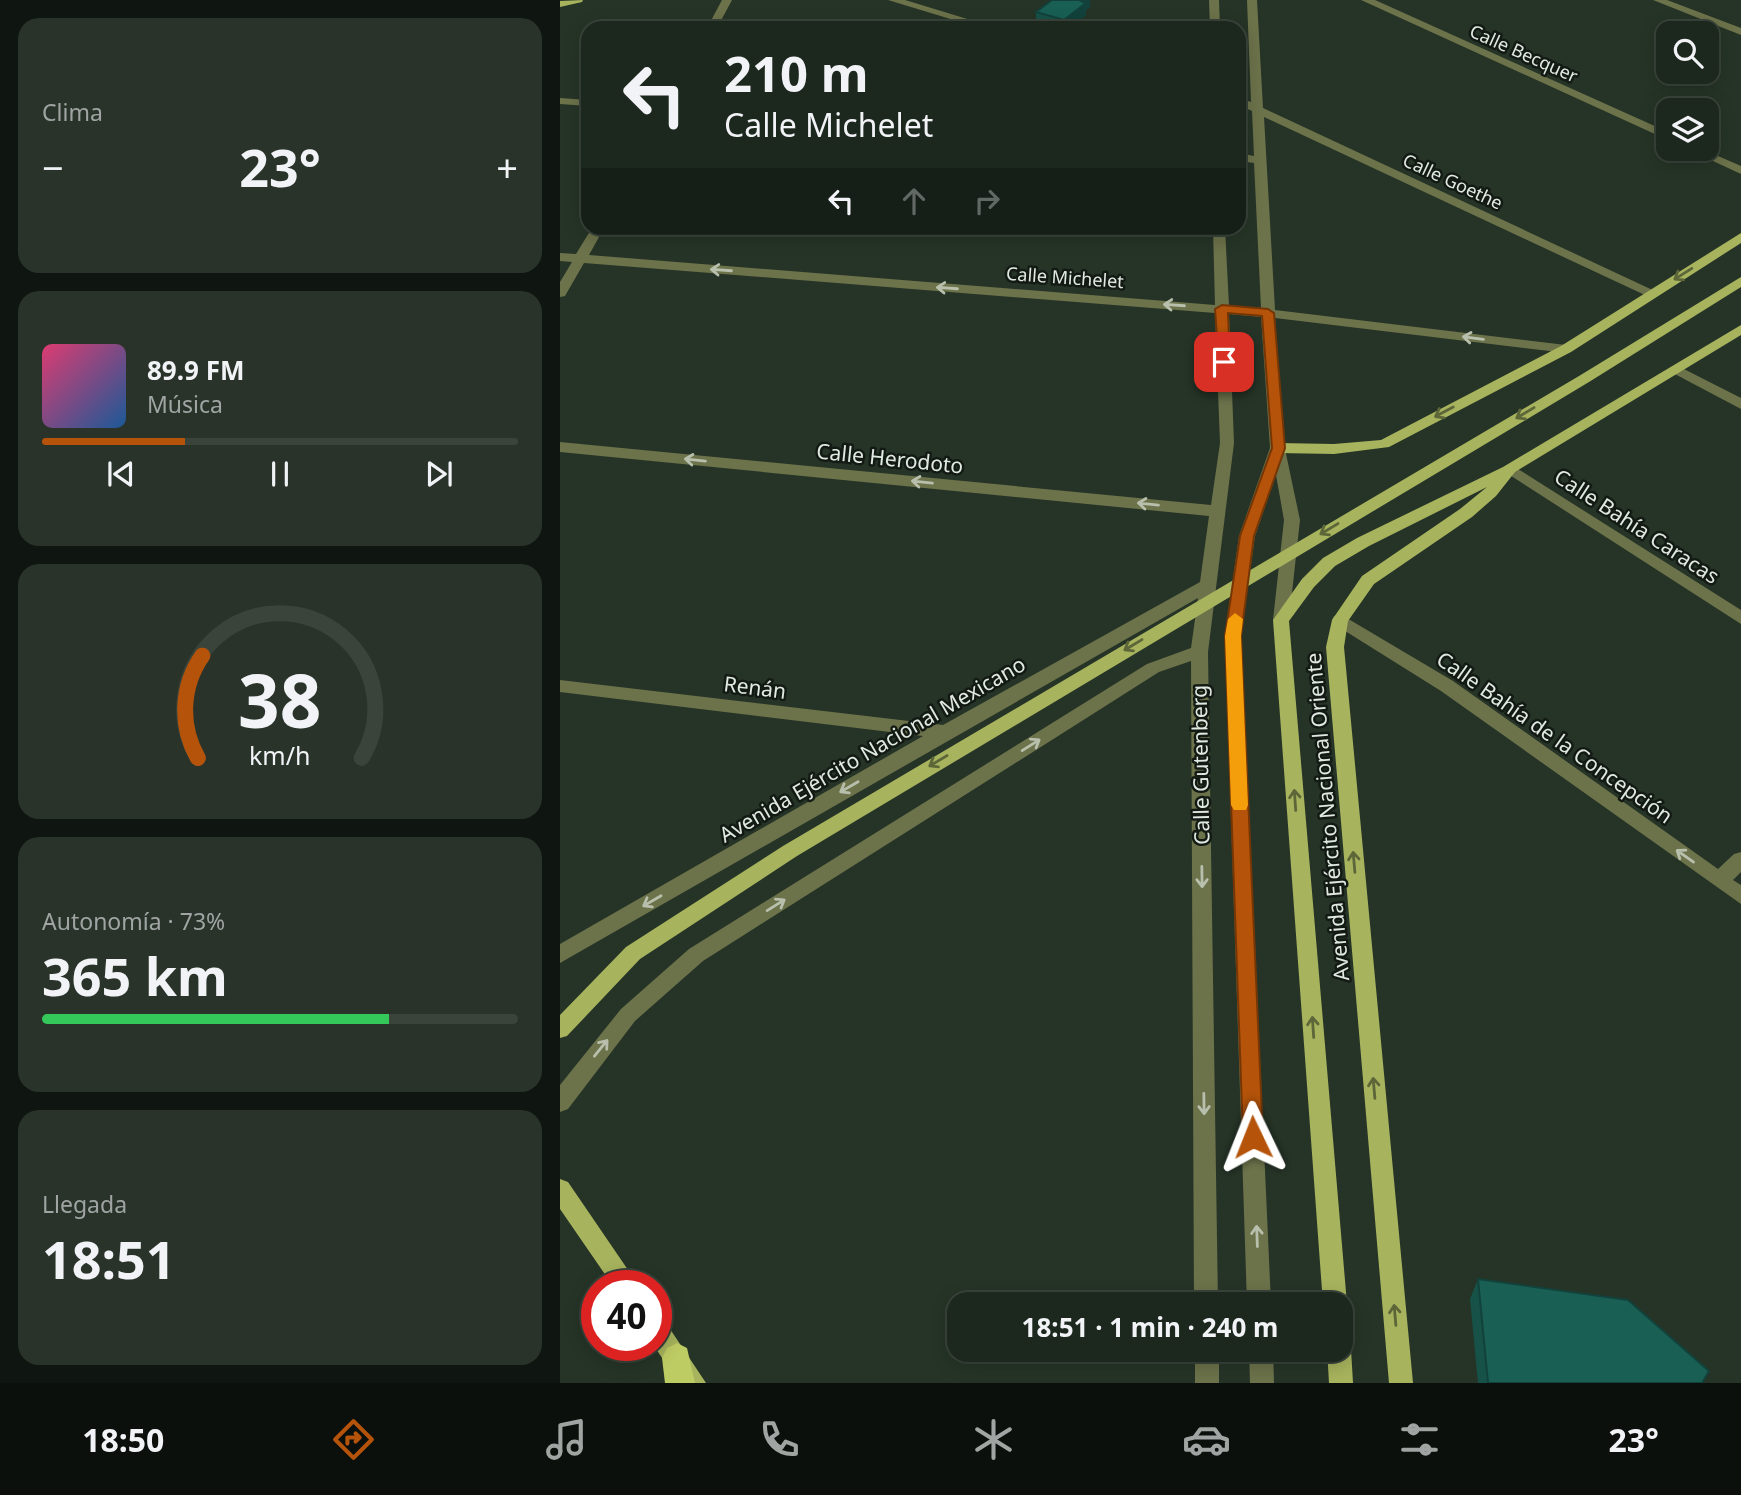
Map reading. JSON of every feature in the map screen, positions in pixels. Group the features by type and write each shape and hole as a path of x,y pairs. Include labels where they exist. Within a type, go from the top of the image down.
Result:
{"main road":[{"path":"560,4 578,0"},
{"path":"1278,448 1334,449 1384,444 1566,349 1741,237"},
{"path":"560,1029 633,953 790,851 1584,379 1741,281"},
{"name":"Avenida Ejército Nacional Oriente","path":"1401,1383 1335,647 1340,620 1367,580 1466,513 1491,492 1510,469 1741,329"},
{"path":"1334,1292 1281,620 1308,583 1329,562 1363,542 1510,469"},
{"path":"560,1190 616,1270"},
{"path":"1340,1362 1341,1383"},
{"path":"679,1371 694,1383"}],"street":[{"path":"716,21 727,0"},
{"path":"893,0 967,21"},
{"path":"1214,0 1215,21"},
{"name":"Calle Gutenberg","path":"1252,0 1268,313 1278,448 1247,536 1233,636 1259,1292"},
{"name":"Calle Becquer","path":"1366,0 1656,132"},
{"path":"1658,0 1741,32"},
{"path":"560,101 581,102"},
{"name":"Calle Goethe","path":"1246,103 1652,293"},
{"path":"1246,158 1260,160"},
{"path":"1719,160 1741,170"},
{"path":"560,293 594,235"},
{"name":"Calle Gutenberg","path":"1206,1292 1199,652 1227,443 1219,235"},
{"name":"Calle Michelet","path":"560,257 1268,313 1566,349"},
{"path":"1676,369 1741,404"},
{"name":"Calle Herodoto","path":"560,447 1216,511"},
{"path":"1278,448 1292,520 1281,620"},
{"name":"Calle Bahía Caracas","path":"1510,469 1741,618"},
{"name":"Avenida Ejército Nacional Mexicano","path":"560,954 945,732 1208,586"},
{"name":"Calle Bahía de la Concepción","path":"1340,620 1447,687 1741,896"},
{"path":"560,1102 628,1015 696,955 1153,668 1199,652"},
{"name":"Renán","path":"560,686 945,732"},
{"path":"1720,880 1741,860"},
{"path":"1206,1362 1207,1383"},
{"path":"1261,1362 1262,1383"}],"building":[{"path":"1052,0 1082,0 1086,3 1064,20 1036,12"},
{"path":"1478,1279 1628,1300 1709,1371 1702,1383 1488,1383"}],"slow traffic":[{"path":"1235,619 1233,636 1240,805"}],"route":[{"path":"1224,362 1222,309 1268,313 1278,448 1247,536 1233,636 1253,1137"}]}
